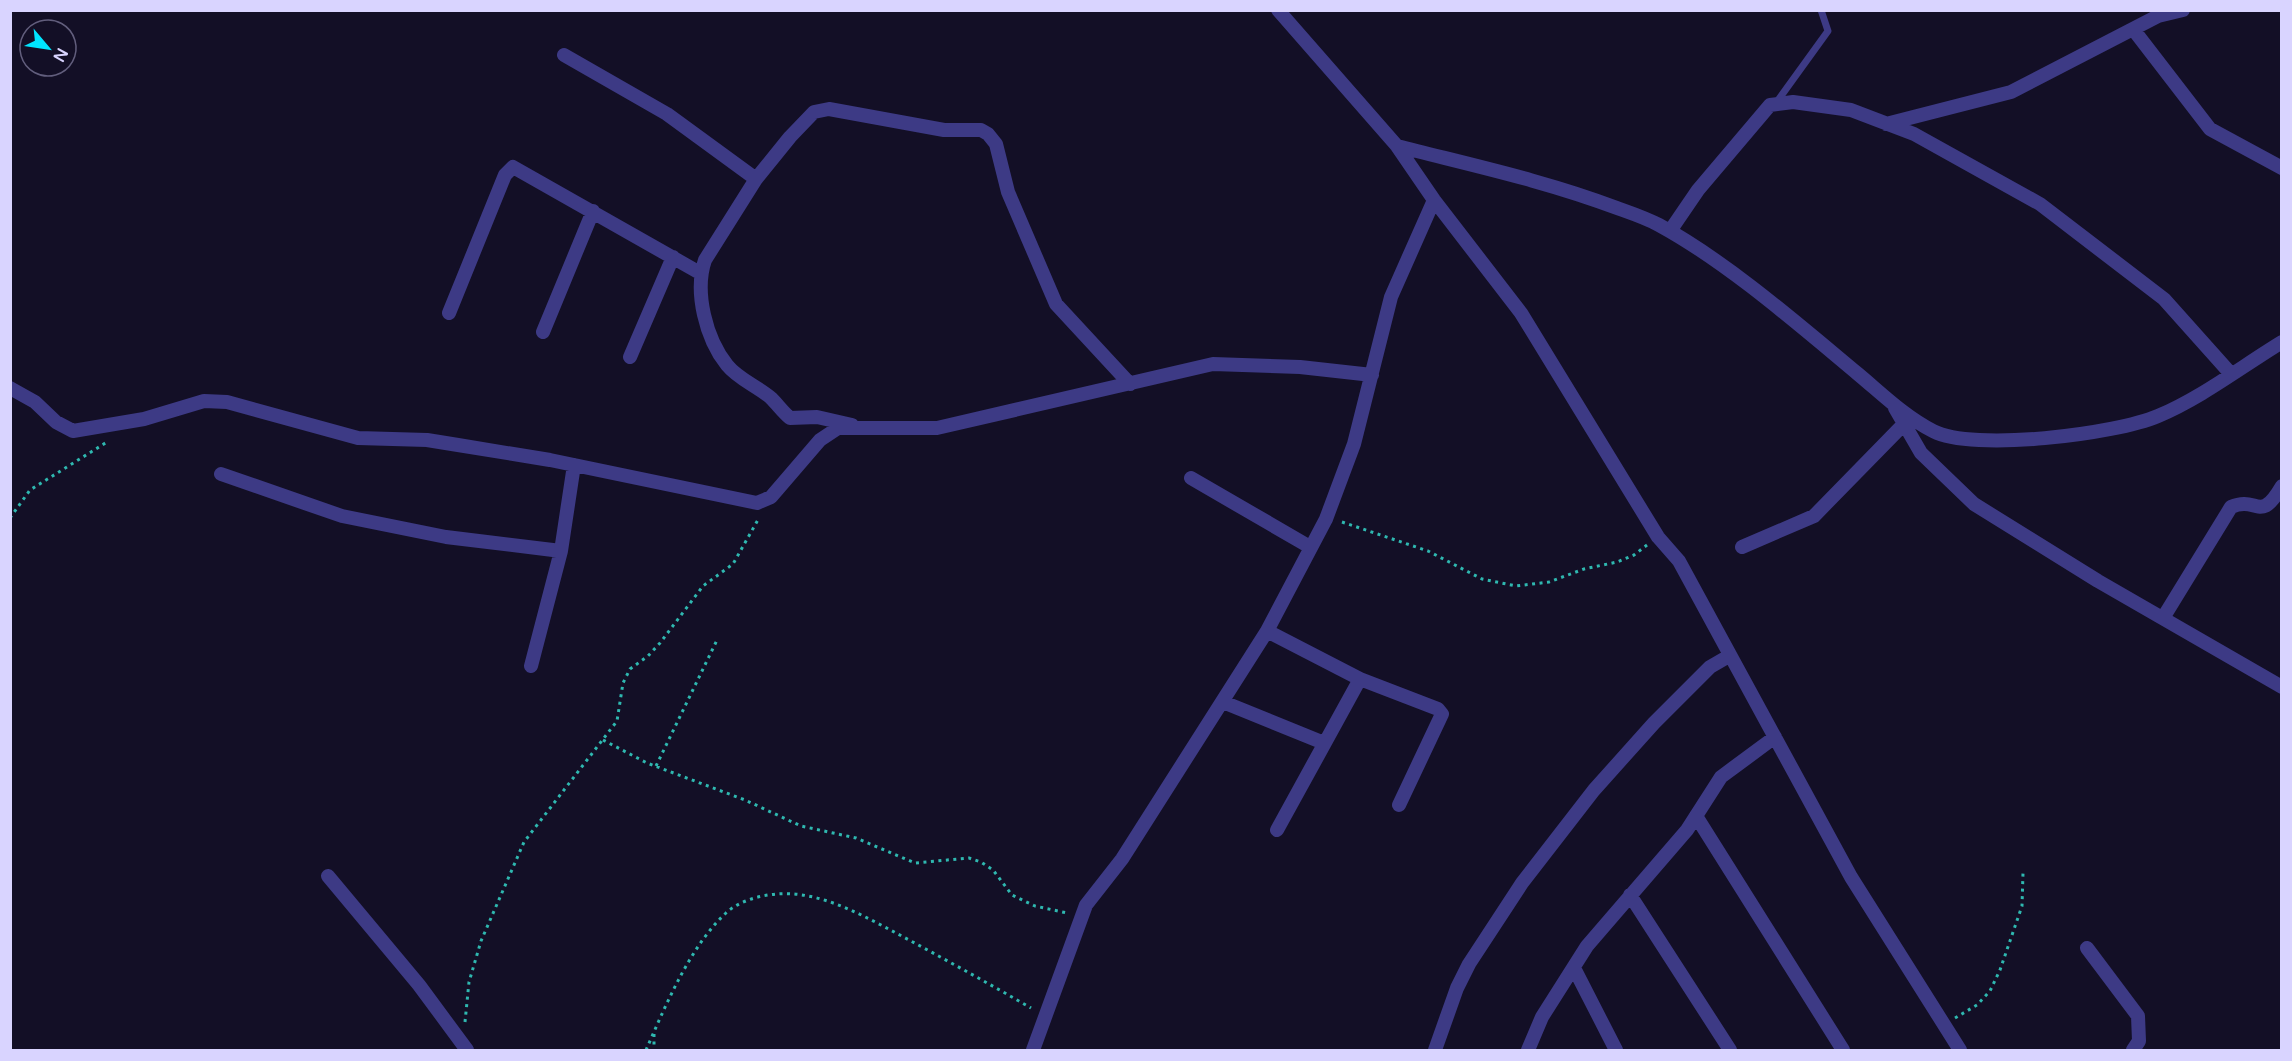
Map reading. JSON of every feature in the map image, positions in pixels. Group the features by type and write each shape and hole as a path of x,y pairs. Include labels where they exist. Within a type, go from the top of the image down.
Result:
{"street":[{"path":"1278,10 1397,146 1434,200 1521,313 1658,537 1679,561 1851,877 1960,1050"},
{"path":"1886,123 2011,92 2158,16 2183,10"},
{"path":"2133,29 2210,129 2282,168"},
{"path":"564,55 667,114 756,180"},
{"path":"1670,231 1698,190 1763,110 1776,103 1793,102 1851,111 1914,135 2040,204 2163,299 2231,374"},
{"path":"1130,384 1056,304 1008,192 996,144 988,134 981,130 944,130 829,109 820,110 806,118 756,180 705,260 700,273 700,289 710,331 722,358 732,371 770,398 790,418 818,417 857,426 894,430 937,428 1130,384 1214,364 1236,363 1372,375"},
{"path":"1397,146 1540,183 1596,200 1657,224 1746,285 1894,406 1933,431 1948,437 1969,441 2030,439 2075,434 2157,417 2282,342"},
{"path":"449,313 505,175 513,167 700,273"},
{"path":"1033,1050 1081,917 1093,894 1122,859 1223,702 1267,631 1326,519 1354,444 1391,297 1434,200"},
{"path":"543,332 593,211"},
{"path":"630,357 674,257"},
{"path":"10,387 73,431 144,419 204,401 227,402 358,438 427,440 574,465 751,503 768,500 829,432 857,426"},
{"path":"1894,406 1903,425 1928,460 1974,504 2282,687"},
{"path":"1742,547 1814,516 1903,425"},
{"path":"531,666 561,551 574,465"},
{"path":"221,474 342,516 446,537 561,551"},
{"path":"1191,478 1310,547"},
{"path":"2163,618 2231,507 2236,504 2267,507 2272,504 2282,486"},
{"path":"1267,631 1360,679 1438,709 1442,714 1399,805"},
{"path":"1435,1050 1457,988 1469,964 1522,883 1594,790 1647,732 1710,667 1730,656"},
{"path":"1277,830 1360,679"},
{"path":"1223,702 1324,743"},
{"path":"1530,1049 1542,1017 1587,946 1687,830 1721,777 1775,737"},
{"path":"1696,816 1843,1050"},
{"path":"328,876 399,960 465,1048"},
{"path":"1630,895 1730,1050"},
{"path":"2087,948 2138,1016 2139,1041 2133,1050"},
{"path":"1574,968 1616,1050"}],"lane":[{"path":"1776,103 1828,32 1821,10"}],"path":[{"path":"10,518 30,490 90,454 107,441"},
{"path":"465,1048 469,982 481,941 505,881 524,842 616,721 623,683 630,669 648,656 660,643 703,586 734,564 768,500"},
{"path":"1326,519 1356,524 1397,543 1428,551 1482,579 1516,586 1549,582 1584,569 1617,562 1634,555 1658,537"},
{"path":"656,766 717,640"},
{"path":"603,740 656,766 745,800 801,826 856,838 915,863 969,858 981,862 988,865 1007,890 1019,899 1035,906 1081,917"},
{"path":"1944,1025 1977,1005 1990,991 2022,906 2023,873"},
{"path":"646,1050 699,946 726,913 744,901 762,896 794,894 846,907 951,962 1046,1016"},
{"path":"654,1033 654,1050"}]}
